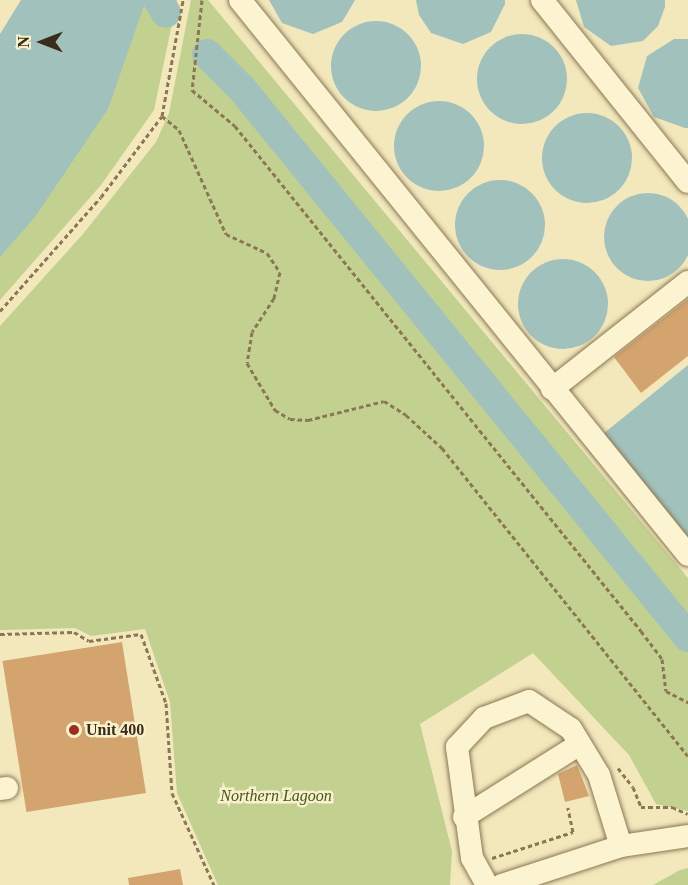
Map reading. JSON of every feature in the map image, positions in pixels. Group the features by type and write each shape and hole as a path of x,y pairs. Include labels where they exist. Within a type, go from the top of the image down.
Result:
{"lane":[{"path":"240,0 688,555"},
{"path":"542,0 688,182"},
{"path":"552,389 688,282"},
{"path":"483,878 472,858 464,817 457,747 484,718 530,701 571,729 600,775 621,846"},
{"path":"464,817 580,744"},
{"path":"502,885 621,846 688,836"}],"path":[{"path":"0,311 101,197 162,116 183,0"},
{"path":"202,0 192,90 235,126 662,659 666,691 688,702"},
{"path":"162,116 179,130 226,234 267,253 280,272 273,298 252,332 247,363 275,410 290,419 308,420 384,401 406,415 442,448 688,756"},
{"path":"0,634 74,632 89,641 141,634 166,703 172,793 214,885"},
{"path":"641,802 641,807 672,807 688,814"},
{"path":"483,878 494,855 573,832 568,808"}],"green space":[{"path":"101,0 177,0 154,110 101,185 0,300 0,158"},
{"name":"Northern Lagoon","path":"191,0 208,0 688,578 688,811 656,804 629,755 533,653 420,724 452,851 450,885 218,885 177,793 170,702 145,629 91,636 75,628 0,630 0,326 83,234 156,142 169,113"},
{"path":"688,868 688,885 653,885 680,870"}],"water":[{"path":"21,0 146,0 108,109 35,217 0,257 0,34"},
{"path":"269,0 355,0 342,22 313,34 282,23"},
{"path":"416,0 505,0 505,4 491,32 463,44 431,33 419,15"},
{"path":"576,0 665,0 665,7 658,26 643,41 611,46 584,27"},
{"path":"376,21 393,25 408,34 417,49 421,66 417,83 408,98 393,107 376,111 359,107 344,98 335,83 331,66 335,49 344,34 359,25"},
{"path":"522,34 539,38 554,47 563,62 567,79 563,96 554,111 539,120 522,124 505,120 490,111 481,96 477,79 481,62 490,47 505,38"},
{"path":"674,39 688,39 688,128 654,117 638,88 647,56"},
{"path":"439,101 456,105 471,114 480,129 484,146 480,163 471,178 456,187 439,191 422,187 407,178 398,163 394,146 398,129 407,114 422,105"},
{"path":"587,113 604,117 619,126 628,141 632,158 628,175 619,190 604,199 587,203 570,199 555,190 546,175 542,158 546,141 555,126 570,117"},
{"path":"500,180 517,184 532,193 541,208 545,225 541,242 532,257 517,266 500,270 483,266 468,257 459,242 455,225 459,208 468,193 483,184"},
{"path":"648,193 665,196 679,206 689,220 692,237 689,254 679,268 665,278 648,281 631,278 617,268 607,254 604,237 607,220 617,206 631,196"},
{"path":"563,259 580,263 595,272 604,287 608,304 604,321 595,336 580,345 563,349 546,345 531,336 522,321 518,304 522,287 531,272 546,263"},
{"path":"688,365 688,540 603,434"}],"building":[{"path":"688,299 688,356 641,393 614,357"},
{"name":"Unit 400","path":"122,642 146,793 26,812 2,661"},
{"path":"577,765 589,796 565,802 558,774"},
{"path":"180,869 183,885 129,885 128,878"}],"waterway":[{"path":"158,0 166,13"},
{"path":"207,54 242,89 688,637"}],"place":[{"name":"Unit 400","path":"74,730"}]}
